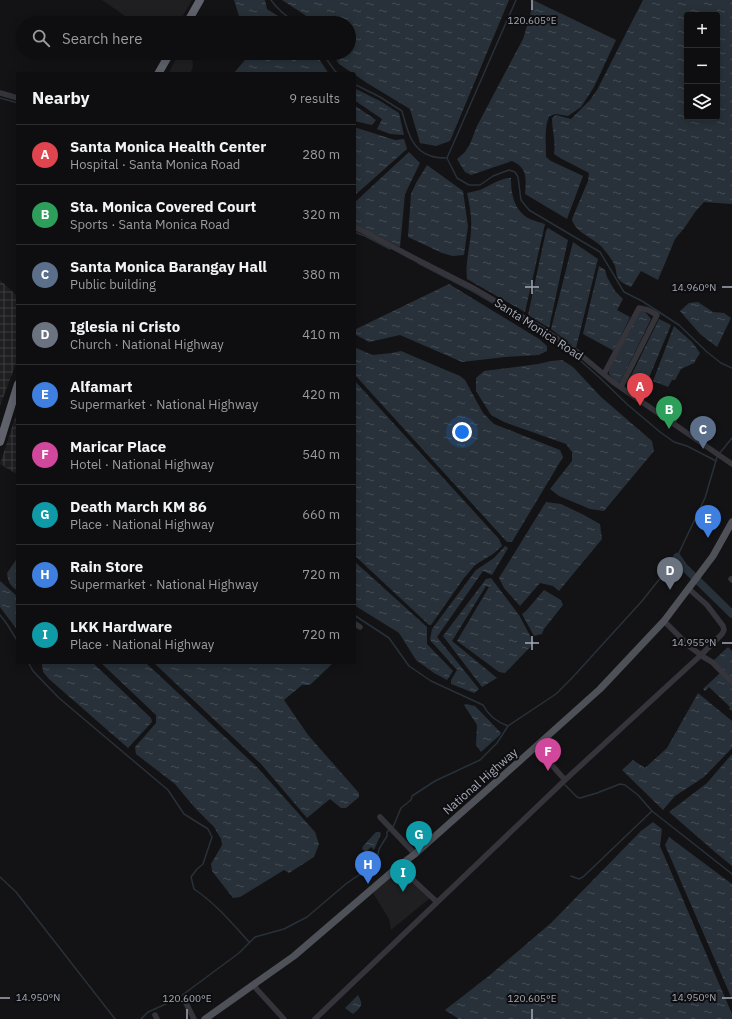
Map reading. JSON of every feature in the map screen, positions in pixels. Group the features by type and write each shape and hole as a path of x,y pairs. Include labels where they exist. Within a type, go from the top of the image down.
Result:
{"highway":[{"path":"191,16 200,0"},
{"path":"159,72 166,60"},
{"path":"0,442 16,390"}],"main road":[{"name":"National Highway","path":"205,1019 294,956 400,865 415,854 600,689 664,621 708,562 732,522"}],"street":[{"path":"0,93 16,97"},
{"name":"Santa Monica Road","path":"356,228 475,289 541,328 576,350 621,387 732,464"},
{"path":"604,374 639,308 648,310 657,315 621,387"},
{"path":"673,423 679,408"},
{"path":"315,1019 566,780 701,656 722,634 724,630 723,626 707,605 689,588"},
{"path":"664,621 684,641 701,656 712,662 722,674 732,682"},
{"path":"356,624 360,627"},
{"path":"536,747 566,780"},
{"path":"380,817 415,854"},
{"path":"400,865 411,878 437,902"},
{"path":"253,985 284,1019"},
{"path":"185,1001 194,1019"}],"shaded area":[{"path":"102,0 192,0 183,16 125,16"},
{"path":"175,60 192,60 193,67 191,72 169,72"},
{"path":"0,280 16,295 16,363 0,406"},
{"path":"16,415 16,474 0,464"},
{"path":"398,871 430,898 391,930 389,919 373,893"}],"water":[{"path":"234,0 265,0 267,9 278,16 239,16"},
{"path":"282,0 509,0 450,141 436,146 420,143 410,109 367,83 356,76 356,72 351,72 339,64 336,60 356,60 356,16 305,15"},
{"path":"533,0 616,40 594,87 581,107 568,116 556,114 549,116 547,121 546,157 551,161 583,176 567,219 525,194 525,174 521,167 512,161 471,175 465,172 457,159 465,152 470,144 477,126 523,39"},
{"path":"643,0 732,0 732,204 704,202 675,239 658,280 641,271 631,287 619,280 614,263 601,246 580,231 573,223 572,219 588,181 589,173 554,154 555,145 552,118 556,115 571,119 590,100 597,90"},
{"path":"245,60 320,60 328,72 235,72"},
{"path":"356,89 380,101 399,113 404,135 390,134 377,129 382,119 356,101"},
{"path":"356,106 376,120 372,125 356,121"},
{"path":"356,128 395,140 404,139 407,149 356,194"},
{"path":"409,152 420,163 405,194 400,247 356,226 356,201"},
{"path":"427,165 463,191 468,226 464,255 453,256 442,253 408,237 411,194"},
{"path":"507,178 511,178 515,203 521,212 529,219 545,224 525,312 467,279 467,261 471,226 467,193 480,190"},
{"path":"548,228 568,240 549,328 528,315 546,231"},
{"path":"573,242 598,259 576,348 551,329"},
{"path":"599,266 605,270 607,277 615,291 623,299 617,310 630,317 614,351 583,334"},
{"path":"449,284 539,339 547,346 547,351 539,355 462,362 400,335 369,342 356,335 356,329"},
{"path":"698,302 713,312 724,313 731,318 717,347 700,334 680,311 689,303"},
{"path":"639,309 646,313 651,319 620,383 614,380 609,374 609,370"},
{"path":"659,319 671,325 648,380 638,394 629,387 628,382"},
{"path":"674,326 692,342 700,353 694,363 681,369 675,380 672,380 668,387 653,381"},
{"path":"356,348 372,355 401,351 460,376 465,380 483,413 494,424 560,450 563,457 512,542 507,542 356,376"},
{"path":"562,360 573,367 601,397 652,441 654,451 604,511 590,509 559,496 550,489 572,461 572,452 566,444 504,422 491,415 476,391 476,378 484,371"},
{"path":"356,382 499,539 502,546 493,554 475,565 431,625 429,625 356,557"},
{"path":"546,502 561,504 600,524 602,539 559,591 553,586 540,583 520,606 504,588 499,578"},
{"path":"505,546 508,548 492,575 483,571 437,637 479,689 474,693 451,684 451,680 457,670 430,640 432,629 476,570 494,558"},
{"path":"16,560 16,589 10,584 7,573"},
{"path":"356,563 427,627 427,644 453,671 447,680 416,660 399,633 356,606"},
{"path":"491,578 519,615 534,643 505,673 499,672 457,641 489,587 486,586 452,641 497,678 482,687 443,636 486,579"},
{"path":"0,581 16,595 16,628 0,607"},
{"path":"544,590 561,600 563,605 544,629 542,634 534,636 522,614"},
{"path":"728,647 732,651 732,681 713,661"},
{"path":"42,664 94,664 151,718 152,722 128,748 49,679 43,672"},
{"path":"102,664 147,664 257,767 315,832 319,844 314,857 289,873 284,870 240,897 233,898 212,871 211,864 222,845 221,839 214,827 195,808 175,784 136,754 135,747 156,723 156,715"},
{"path":"155,664 332,664 310,685 302,685 284,700 308,735 359,793 359,797 346,808 341,808 330,799 307,818 261,764"},
{"path":"720,673 732,683 732,711 729,709 730,707 709,687 705,691 703,689"},
{"path":"698,693 732,721 732,748 704,777 675,796 663,810 622,770 633,760 645,768 667,748"},
{"path":"464,705 475,706 501,733 481,752 476,745 477,725"},
{"path":"732,754 732,866 669,812 707,783"},
{"path":"653,822 662,829 660,846 732,1014 732,1019 459,1019 445,1010 490,975 551,923 641,831"},
{"path":"376,832 380,832 381,834 374,850 371,847 366,852 362,849 363,846"},
{"path":"669,837 732,884 732,999 665,845"},
{"path":"358,995 361,1006 353,1014 345,1008"}],"waterway":[{"path":"271,0 287,16"},
{"path":"516,0 447,158 457,178 469,185 480,185 493,176 509,170 515,172 518,177 521,200 529,210 600,252 624,292 642,301 679,325 707,352 721,363 732,368"},
{"path":"327,60 336,72"},
{"path":"356,85 380,97 402,111 411,138 419,149 433,157 447,158"},
{"path":"0,98 16,102"},
{"path":"356,233 390,249"},
{"path":"418,263 474,292 532,326"},
{"path":"566,348 660,432 674,442 687,446 716,461"},
{"path":"719,454 732,438"},
{"path":"393,827 401,808 411,800 412,796 435,781 480,760 497,743 508,726 556,694 642,601 677,557 705,498 717,457"},
{"path":"677,557 684,567 732,614"},
{"path":"0,615 16,639"},
{"path":"356,616 389,638 409,666 431,681 483,705 493,718 508,726"},
{"path":"29,664 33,671 59,698 168,790 184,814 208,829 212,837 203,864 191,877 194,889 216,907 249,942"},
{"path":"565,785 577,797 580,798 620,784 625,785 638,795 652,811 732,874"},
{"path":"571,876 579,879 583,877 652,811"},
{"path":"141,1019 148,1012 177,999 239,953 255,937 284,929 307,917 347,883 371,867 377,859 379,849 390,829"},
{"path":"0,877 16,892 115,1019"}],"place":[{"name":"Santa Monica Health Center","path":"640,406"},
{"name":"Sta. Monica Covered Court","path":"669,429"},
{"name":"Santa Monica Barangay Hall","path":"703,449"},
{"name":"Alfamart","path":"708,538"},
{"name":"Iglesia ni Cristo","path":"670,590"},
{"name":"Maricar Place","path":"548,771"},
{"name":"Death March KM 86","path":"419,854"},
{"name":"Rain Store","path":"368,884"},
{"name":"LKK Hardware","path":"403,892"}]}
